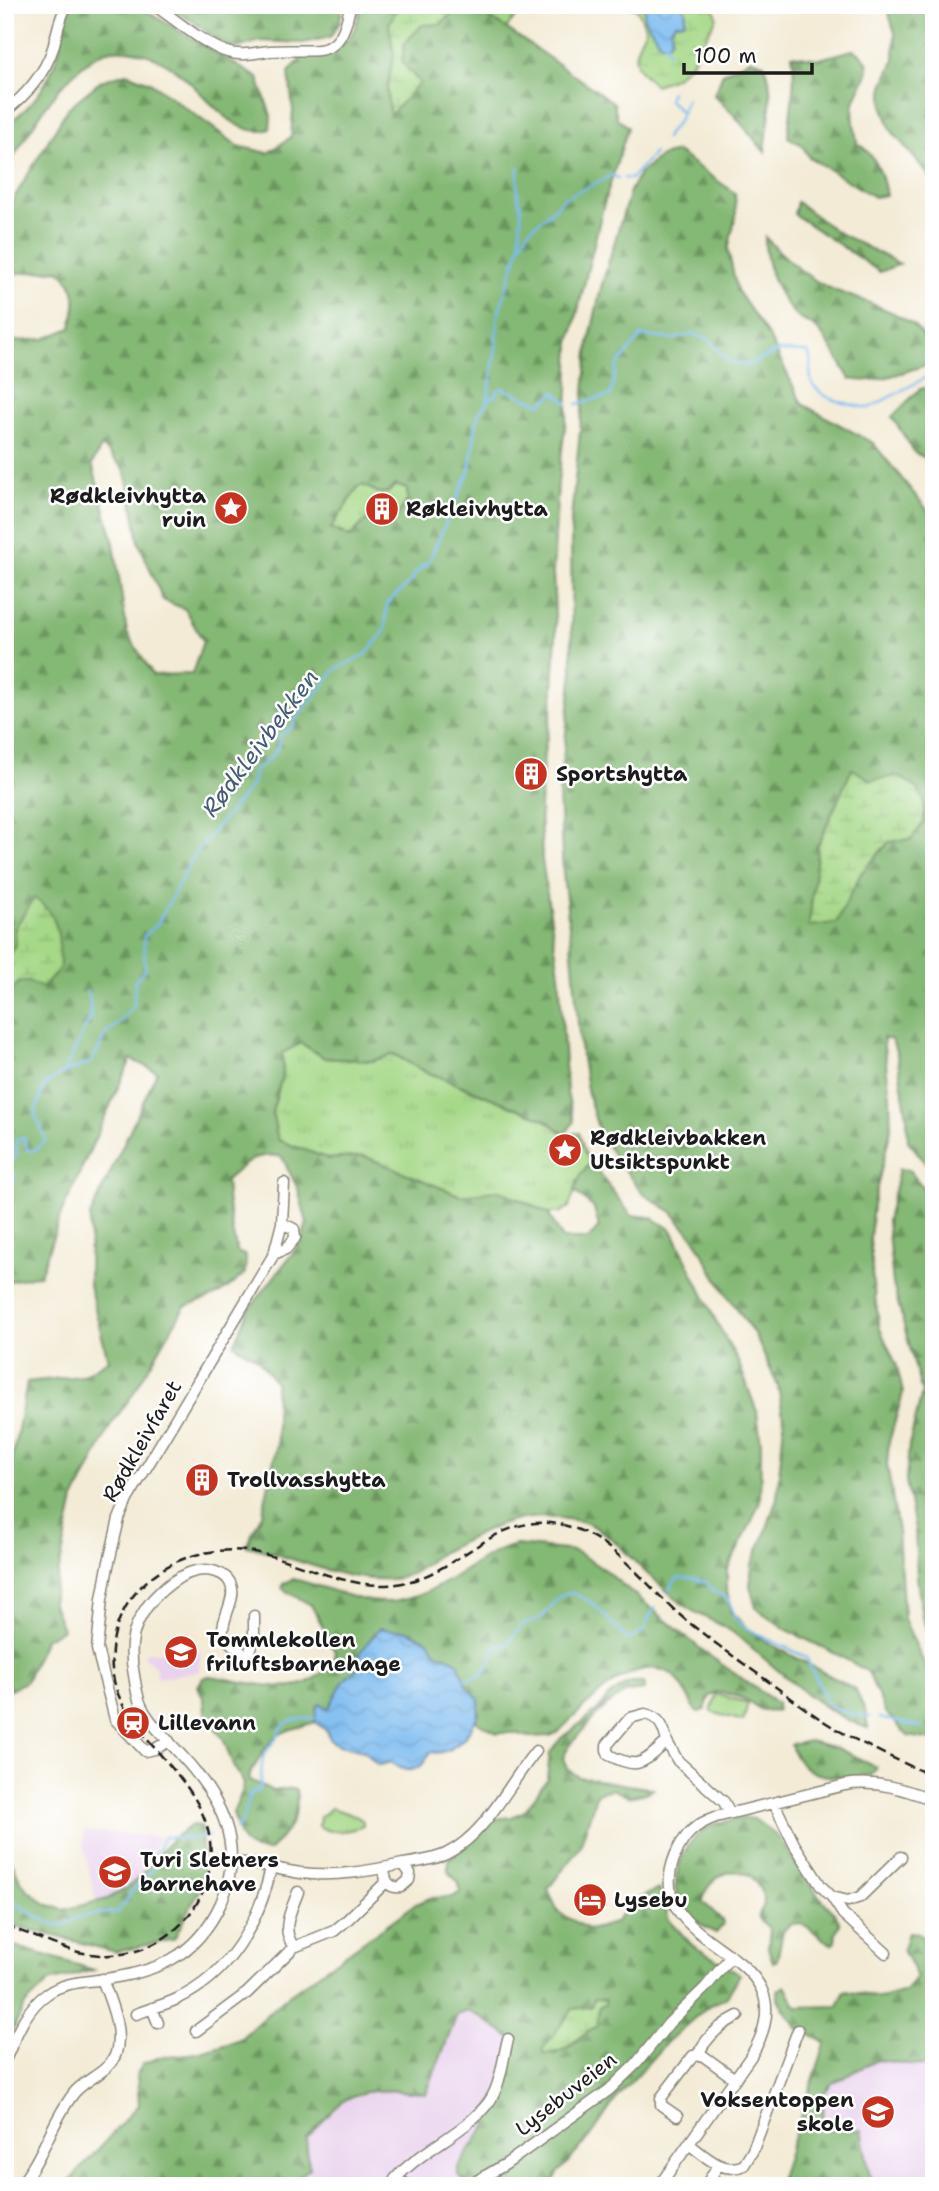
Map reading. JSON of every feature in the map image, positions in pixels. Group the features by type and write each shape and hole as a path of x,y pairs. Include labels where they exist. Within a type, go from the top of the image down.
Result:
{"street":[{"path":"5,111 22,97 44,69 67,5"},
{"path":"154,5 215,47 240,55 272,50 311,52 330,47 345,30 350,5"},
{"name":"Rødkleivfaret","path":"169,1741 145,1751 115,1719 97,1643 108,1566 119,1519 127,1500 274,1254 282,1223 284,1183"},
{"name":"Rødkleivfaret","path":"274,1254 286,1249 295,1238 294,1228 282,1223"},
{"path":"5,2060 26,2016 41,1998 65,1986 131,1976 158,1967 194,1942 209,1924 222,1900 229,1879 229,1834 218,1804 197,1773 142,1709 132,1661 132,1643 137,1623 155,1598 183,1577 206,1570 219,1572 228,1579 233,1592 222,1628 223,1636 248,1658 254,1637 254,1616"},
{"path":"667,1742 644,1761 634,1765 609,1755 607,1750 607,1745 630,1718 645,1714 654,1716 678,1760 724,1802 730,1813"},
{"path":"231,1862 320,1874 384,1869 436,1858 454,1850 490,1815 536,1751"},
{"path":"659,2186 756,2047 764,2026 766,2010 760,1984 748,1970 680,1915 671,1901 670,1869 689,1833 701,1823 730,1813 828,1788 861,1783 890,1785 934,1800"},
{"path":"774,1803 821,1886 843,1914 886,1953"},
{"path":"832,1897 848,1901 860,1897 901,1857"},
{"path":"386,1882 396,1888 407,1884 410,1874 403,1864"},
{"path":"136,2014 176,2000 195,1990 224,1965 236,1951 255,1918 271,1868"},
{"path":"384,1869 386,1882"},
{"path":"196,2031 247,1993 294,1947 334,1931 386,1882"},
{"path":"294,1947 286,1928 298,1892"},
{"name":"Lysebuveien","path":"468,2186 506,2164 609,2090 636,2064 669,2023 706,1987 731,1956"},
{"path":"19,2186 30,2173 72,2096 115,2057 118,2044 116,2025 102,1979"},
{"path":"152,2008 158,2023"},
{"path":"677,2116 662,2105 661,2098 717,2029 738,2016"},
{"path":"689,2144 718,2165 727,2168 740,2167 749,2158 798,2030"},
{"path":"410,2186 395,2179 407,2166 449,2136 489,2101 495,2090 509,2039"},
{"path":"698,2054 735,2079"},
{"path":"708,2186 718,2165"}],"shaded area":[{"path":"171,1643 200,1652 199,1671 157,1678 155,1666 144,1657 146,1652 160,1652"},
{"name":"Turi Sletners barnehave","path":"84,1831 162,1837 147,1856 147,1863 136,1881 97,1906 83,1844"},
{"path":"468,2011 512,2039 499,2091 487,2113 487,2124 458,2167 471,2186 291,2186 309,2168 306,2139 346,2100 371,2092 398,2090 426,2094 457,2014"},
{"name":"Voksentoppen skole","path":"877,2060 934,2067 934,2184 872,2186 866,2161 822,2129 823,2094 832,2083"}],"green space":[{"path":"72,5 136,5 258,78 271,116 270,129 257,131 233,122 164,62 128,50 116,50 94,57 55,94 5,171 5,125 26,108 42,89 58,54 65,18"},
{"path":"163,5 343,5 339,24 330,37 303,43 260,41 238,48 225,45 191,20"},
{"path":"361,5 399,5 389,24 394,54 387,90 409,71 402,62 404,44 422,25 441,24 460,5 469,5 614,103 617,118 628,127 603,207 570,343 553,573 556,634 552,708 544,753 540,806 542,860 559,973 567,1093 574,1122 565,1134 546,1120 422,1070 394,1054 372,1061 325,1058 301,1043 282,1053 283,1073 272,1112 278,1140 329,1159 364,1156 461,1196 499,1190 548,1213 563,1239 589,1239 599,1227 594,1208 574,1191 581,1174 591,1163 631,1215 651,1217 672,1230 738,1361 757,1412 761,1444 760,1501 727,1570 731,1612 770,1644 855,1689 865,1710 868,1728 850,1721 815,1700 735,1634 683,1605 614,1541 585,1522 548,1517 503,1524 446,1550 408,1575 391,1579 336,1573 246,1546 263,1512 277,1444 275,1382 258,1359 234,1344 248,1311 301,1242 307,1223 298,1189 282,1157 273,1156 251,1160 226,1180 237,1252 246,1256 245,1273 218,1294 185,1306 133,1394 111,1425 74,1500 52,1602 63,1629 45,1639 26,1681 5,1693 5,1496 27,1382 81,1376 108,1360 89,1285 90,1216 157,1072 131,1059 61,1214 40,1275 5,1282 5,992 11,991 19,982 29,982 16,928 15,945 9,956 5,952 5,342 44,339 71,328 75,296 71,283 59,270 5,274 5,209 68,108 101,81 126,73 150,82 238,146 268,153 291,137 293,111 289,72 305,54 329,50 345,43 358,18","holes":["102,446 124,469 139,543 163,600 185,609 203,641 192,674 153,675 127,633 114,543 92,464","363,485 381,494 388,492 395,485 407,489 408,500 391,524 381,526 365,521 350,537 331,528 358,487"]},
{"path":"399,5 460,5 441,24 422,25 404,44 402,62 420,83 390,115 387,90 394,54 389,24"},
{"path":"469,5 510,5 520,13 506,28"},
{"path":"625,5 645,5 644,18 671,29 675,23 684,22 686,12 682,5 713,5 717,17 692,62 675,78 655,85 641,71 636,59 638,46 646,29 638,10"},
{"path":"890,5 934,5 934,181 891,130 883,107 883,86 894,61 895,33 887,8"},
{"path":"853,50 867,62 868,68 853,107 857,143 869,153 877,165 886,195 874,197 809,157 802,145 788,137 793,85 792,55 820,59"},
{"path":"751,59 764,63 770,84 765,152 714,95 723,73"},
{"path":"677,152 735,193 736,215 728,250 737,290 769,337 802,404 873,443 934,518 934,1173 908,1141 897,1055 892,1040 883,1038 891,1129 873,1204 870,1239 880,1329 897,1366 903,1393 889,1442 887,1464 898,1531 904,1619 934,1693 934,1740 908,1736 885,1712 868,1672 787,1630 756,1608 750,1586 752,1564 777,1498 784,1422 778,1386 755,1335 721,1286 695,1239 671,1211 643,1194 601,1138 588,1095 580,1046 563,873 559,794 572,680 571,519 589,343 601,288 630,191 640,173 661,156","holes":["852,769 871,780 911,839 889,842 861,873 836,922 809,925 818,845"]},
{"path":"797,202 837,232 900,264 880,272 794,214"},
{"path":"765,237 815,280 896,314 911,324 923,335 930,348 930,364 880,379 850,379 818,329 798,317 784,301 770,269"},
{"path":"934,387 934,462 915,453 892,417 920,389"},
{"path":"363,485 381,494 388,492 395,485 407,489 408,500 391,525 381,526 365,521 350,537 331,528 358,487"},
{"path":"852,769 871,780 899,776 919,790 924,801 924,822 911,839 889,842 861,873 836,923 809,926 818,845"},
{"path":"34,898 49,912 57,928 60,968 43,988 29,982 19,982 11,991 5,992 5,952 9,956 15,945 15,928"},
{"path":"301,1043 325,1058 372,1061 393,1054 422,1070 546,1120 565,1134 579,1133 591,1163 581,1174 569,1207 559,1213 548,1213 499,1190 461,1196 364,1157 329,1159 278,1141 272,1112 283,1073 282,1052"},
{"path":"899,1169 909,1170 934,1201 934,1645 922,1617 915,1529 906,1481 909,1445 922,1393 893,1284 887,1221"},
{"path":"516,1545 575,1551 606,1571 707,1654 777,1703 777,1710 764,1711 739,1697 717,1692 709,1697 705,1710 698,1712 674,1676 659,1669 644,1669 611,1685 557,1733 529,1737 515,1733 497,1733 476,1721 479,1699 467,1687 455,1660 437,1653 423,1637 404,1630 380,1628 358,1659 359,1667 340,1687 330,1708 321,1704 317,1706 315,1722 275,1737 252,1770 250,1780 273,1791 293,1788 296,1790 297,1799 294,1817 268,1851 255,1850 246,1845 240,1837 233,1813 244,1783 233,1765 223,1738 209,1722 198,1686 203,1678 208,1676 272,1686 296,1686 320,1675 333,1664 335,1651 311,1605 284,1590 283,1584 293,1579 370,1601 405,1599 426,1592 490,1555"},
{"path":"641,1682 645,1685 644,1690 624,1694 604,1708 579,1735 563,1758 567,1769 579,1777 653,1789 629,1797 612,1789 600,1792 596,1796 580,1847 548,1889 558,1912 589,1930 615,1923 629,1903 659,1889 669,1920 692,1945 740,1974 727,1997 707,2007 667,2042 618,2096 591,2136 558,2173 551,2186 471,2186 458,2175 458,2167 487,2124 487,2113 499,2091 512,2039 468,2011 457,2015 426,2094 396,2090 374,2091 345,2100 306,2139 309,2168 291,2186 65,2186 139,2104 137,2074 143,2064 160,2057 197,2053 238,2041 286,1997 416,1904 430,1898 453,1897 460,1892 459,1883 448,1871 448,1860 494,1819 512,1817 525,1811 547,1779 550,1753 561,1738 597,1711 608,1697 626,1684","holes":["605,2000 599,2005 597,2026 563,2050 554,2054 543,2050 573,2009 591,2007"]},
{"path":"716,1694 748,1703 743,1721 711,1712"},
{"path":"809,1741 837,1748 877,1767 872,1775 848,1777 813,1772 796,1758 791,1745"},
{"path":"331,1808 356,1816 363,1821 363,1826 341,1831 324,1829 319,1826 320,1817"},
{"path":"746,1818 754,1819 778,1837 817,1894 836,1915 840,1924 835,1942 832,1944 826,1941 803,1925 790,1924 783,1931 777,1960 773,1962 768,1948 770,1930 759,1916 764,1905 763,1896 754,1880 745,1873 721,1876 704,1894 703,1902 722,1920 723,1925 716,1933 706,1928 685,1909 676,1883 680,1861 685,1851 699,1833 708,1827"},
{"path":"192,1825 201,1826 203,1883 174,1939 116,1952 5,1923 5,1846 26,1888 46,1904 63,1910 107,1899 126,1889 144,1873 155,1857 175,1837"},
{"path":"908,1932 918,1933 934,1946 934,2003 929,2006 934,2018 934,2067 877,2060 832,2083 823,2094 822,2129 861,2130 872,2186 777,2186 826,2042 797,2028 778,2000 778,1990 785,1986 797,2007 838,2006 845,1991 881,1998 905,1991 917,1977 903,1950"},
{"path":"5,1943 94,1970 49,1982 25,2005 5,2046"},
{"path":"594,1999 605,2000 605,2005 599,2006 597,2026 567,2047 544,2054 542,2050 573,2009 591,2007"}],"water":[{"path":"645,5 682,5 686,12 684,22 675,23 668,44 660,43 644,18"},
{"name":"Lillevann","path":"380,1628 405,1630 428,1640 437,1653 455,1660 467,1687 479,1699 474,1723 463,1738 449,1749 430,1752 423,1764 411,1770 391,1762 377,1764 364,1751 336,1744 327,1731 315,1722 317,1706 321,1704 330,1707 343,1682 359,1667 360,1652"}],"waterway":[{"name":"Rødkleivbekken","path":"665,44 669,52"},
{"name":"Rødkleivbekken","path":"671,92 668,99 682,113"},
{"name":"Rødkleivbekken","path":"665,138 679,120 687,98"},
{"name":"Rødkleivbekken","path":"624,178 631,179 654,153"},
{"path":"518,167 520,245"},
{"name":"Rødkleivbekken","path":"5,1182 13,1182 15,1175 6,1173 5,1163 16,1157 16,1140 24,1137 27,1150 35,1150 46,1140 35,1114 44,1085 63,1073 90,1063 105,1034 120,1022 134,1005 135,981 145,969 144,936 158,923 196,852 252,785 254,771 275,752 280,735 293,727 336,669 366,654 385,631 387,603 412,581 422,564 427,565 469,472 478,414 487,402 496,347 497,319 520,245 530,229 563,199 612,175 618,178"},
{"path":"577,404 611,395 617,366 641,336 673,339 692,334 708,339 729,362 748,365 778,351 808,352 811,379 820,392 835,400 869,408 927,377 934,378"},
{"path":"489,398 494,397 502,388 541,404 555,392 567,403"},
{"path":"64,1072 91,1016 87,991"},
{"path":"669,1590 677,1578 694,1578 707,1583 713,1591 730,1602 735,1618 742,1625 806,1657 828,1705 848,1713 870,1717"},
{"path":"464,1679 483,1673 496,1646 505,1646 522,1625 543,1616 562,1595 574,1593 594,1604 626,1638 645,1631 646,1623 655,1608"},
{"path":"236,1830 243,1819 250,1794 259,1790 263,1759 281,1727 291,1720 315,1718"},
{"path":"879,1718 922,1727"},
{"path":"5,1894 40,1918 63,1926 82,1916 118,1912 131,1892 153,1870 151,1857 164,1837 209,1836"}],"railway":[{"path":"5,1926 88,1954 128,1953 152,1945 173,1931 191,1913 203,1891 210,1867 210,1841 203,1815 191,1793 129,1715 118,1694 112,1670 113,1642 118,1624 136,1592 160,1571 198,1554 226,1550 254,1552 342,1579 378,1585 397,1584 440,1569 497,1535 517,1527 539,1523 563,1525 582,1531 616,1553 692,1625 820,1719 862,1743 934,1777"}],"place":[{"name":"Rødkleivhytta ruin","path":"231,508"},
{"name":"Røkleivhytta","path":"382,509"},
{"name":"Sportshytta","path":"531,774"},
{"name":"Rødkleivbakken Utsiktspunkt","path":"565,1150"},
{"name":"Trollvasshytta","path":"202,1480"},
{"name":"Tommlekollen friluftsbarnehage","path":"181,1652"},
{"name":"Lillevann","path":"133,1723"},
{"name":"Turi Sletners barnehave","path":"115,1872"},
{"name":"Lysebu","path":"590,1900"},
{"name":"Voksentoppen skole","path":"878,2112"}]}
